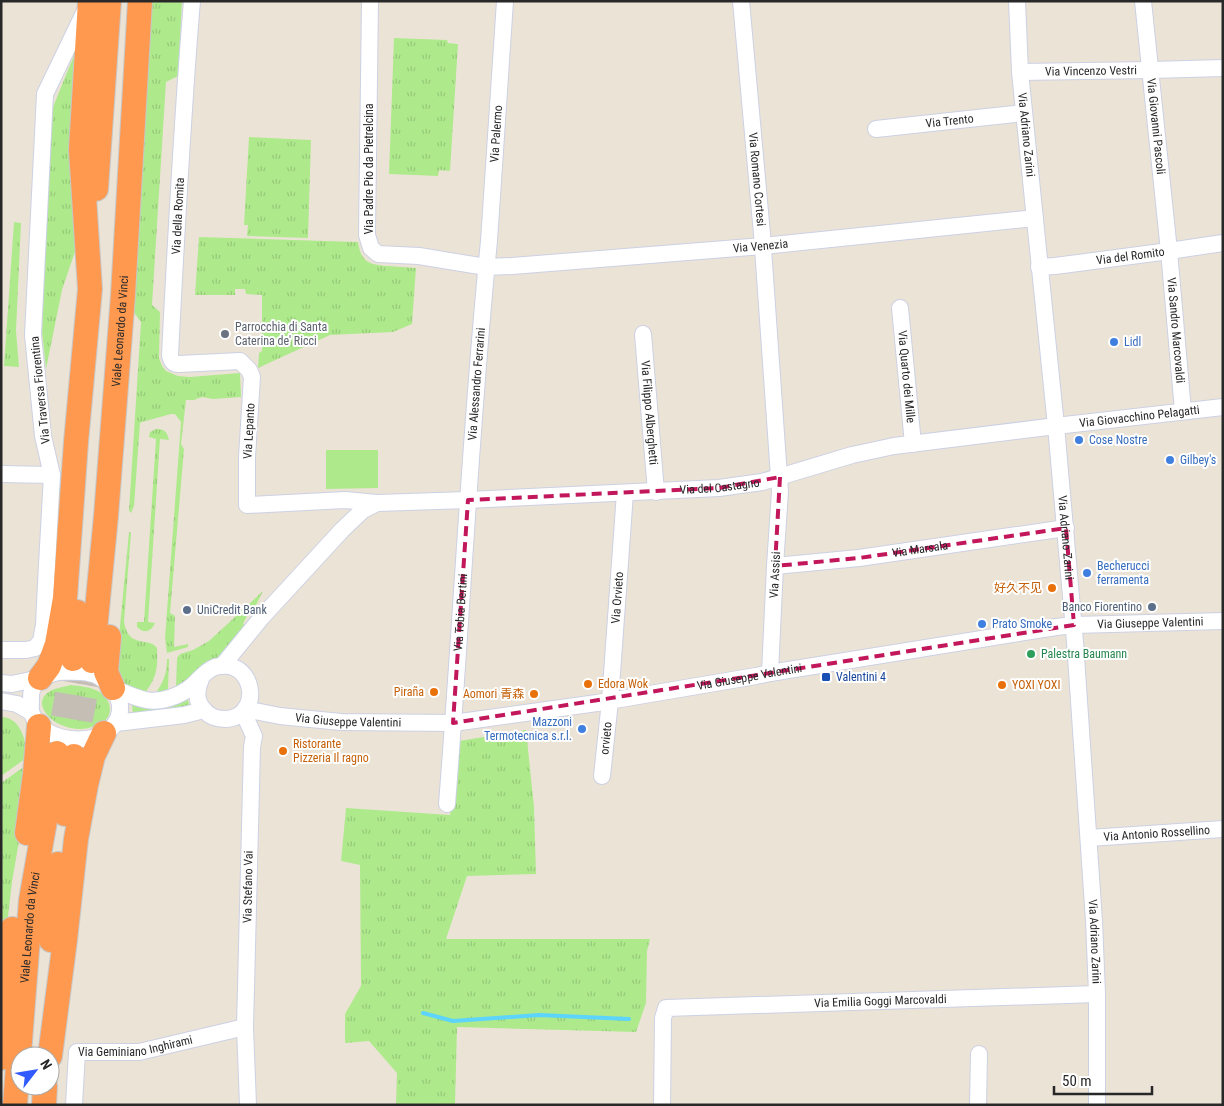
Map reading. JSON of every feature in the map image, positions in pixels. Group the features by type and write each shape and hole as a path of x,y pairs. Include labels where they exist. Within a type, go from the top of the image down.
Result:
{"highway":[{"path":"40,678 49,666 57,644 65,598 90,288 81,150 90,1"},
{"name":"Viale Leonardo da Vinci","path":"109,1 90,288 95,373 82,660 106,516 123,295 140,1"},
{"path":"113,688 106,672 118,530 126,365 123,295"},
{"path":"10,1046 12,929 34,784 35,719"},
{"path":"49,1046 65,940 76,839 86,785 93,756 110,728"},
{"name":"Viale Leonardo da Vinci","path":"11,1046 31,900 66,755 52,904 48,1046"}],"street":[{"name":"Via Traversa Fiorentina","path":"1,650 26,650 35,648 42,641 52,475 43,436 33,335 45,94 90,1"},
{"name":"Via della Romita","path":"192,1 186,72 170,355 176,364 240,361"},
{"name":"Via Padre Pio da Pietrelcina","path":"370,1 367,235 371,248 378,254 419,256 486,267"},
{"name":"Via Palermo","path":"486,267 505,1"},
{"name":"Via Romano Cortesi","path":"741,1 780,476"},
{"name":"Via Adriano Zarini","path":"1017,1 1020,72 1074,625 1089,838 1097,994 1097,1105"},
{"name":"Via Giovanni Pascoli","path":"1144,1 1169,251"},
{"name":"Via Vincenzo Vestri","path":"1020,72 1223,68"},
{"name":"Via Trento","path":"876,129 1024,114"},
{"name":"Via Venezia","path":"486,267 762,246 1034,218"},
{"name":"Via del Romito","path":"1039,267 1223,243"},
{"name":"Via Sandro Marcovaldi","path":"1169,251 1183,411"},
{"name":"Via Alessandro Ferrarini","path":"468,500 486,267"},
{"name":"Via Quarto dei Mille","path":"900,308 913,444"},
{"name":"Via Filippo Alberghetti","path":"643,334 656,492"},
{"name":"Via Lepanto","path":"240,361 252,376 247,457 247,505"},
{"name":"Via Giovacchino Pelagatti","path":"1056,426 1223,407"},
{"name":"Via del Castagno","path":"247,505 345,500 377,502 468,500 718,488 762,482 852,454 894,446 1056,426"},
{"path":"1,474 52,475"},
{"name":"Via Assisi","path":"770,673 780,476"},
{"name":"Via Orvieto","path":"610,701 625,493"},
{"name":"Via Tobia Bertini","path":"447,804 468,500"},
{"path":"330,501 346,514 350,522"},
{"path":"222,666 262,617 350,522 363,510 377,502"},
{"name":"Via Marsala","path":"775,566 859,558 1066,528"},
{"name":"Via Giuseppe Valentini","path":"242,709 278,716 341,722 454,723 610,701 1056,627 1223,621"},
{"path":"113,688 145,700 160,700 186,691 213,668 231,667 246,677 250,686 242,709 239,729 253,742 261,727 278,716"},
{"path":"1,683 12,684 58,672 90,673 102,678 113,688 118,697 119,717 110,728"},
{"path":"35,719 30,695 40,678"},
{"path":"200,679 197,695 199,703 211,716 220,719 242,709"},
{"path":"1,701 17,704 52,735 74,740 94,737 110,728 204,710"},
{"name":"orvieto","path":"602,776 610,701"},
{"name":"Via Stefano Vai","path":"248,1105 245,1027 253,742"},
{"name":"Via Antonio Rossellino","path":"1089,838 1223,829"},
{"name":"Via Emilia Goggi Marcovaldi","path":"662,1105 663,1018 666,1008 1097,994"},
{"name":"Via Geminiano Inghirami","path":"74,1105 77,1052 138,1052 245,1027"},
{"path":"978,1105 979,1054"}],"highlighted area":[{"path":"780,477 775,566 859,558 1066,528 1074,625 453,723 468,500 719,488"}],"green space":[{"path":"152,1 182,1 178,76 166,82 152,305 160,312 159,358 166,371 178,376 190,377 240,373 241,397 213,399 202,397 186,400 181,444 184,449 170,613 175,616 174,647 188,644 188,647 167,653 165,638 181,422 175,414 140,423 134,506 131,513 129,511 141,322 132,307"},
{"path":"394,38 447,40 448,43 458,44 450,171 439,170 438,176 389,174"},
{"path":"79,43 81,234 62,290 46,369 42,331 51,112"},
{"path":"249,137 311,140 308,238 247,236 248,225 244,225"},
{"path":"14,222 21,223 16,331 19,367 4,366"},
{"path":"199,237 358,242 361,254 371,263 381,266 416,268 412,324 393,332 330,335 258,368 259,353 262,351 262,295 246,294 245,289 235,289 235,295 195,295"},
{"path":"156,429 165,431 169,440 160,439 148,622 155,623 145,631 137,627 137,622 144,622 156,439 149,437 150,432"},
{"path":"326,450 378,450 378,488 326,489"},
{"path":"129,532 131,533 124,622 130,636 157,648 156,672 145,693 126,685 116,668"},
{"path":"263,591 255,607 252,605 243,624 247,626 222,657 176,687 177,658 180,654 193,650 209,641"},
{"path":"167,659 169,659 168,690 158,692 165,676"},
{"path":"71,685 98,691 106,698 109,702 110,712 105,721 91,727 78,729 61,725 48,715 42,703 46,694 55,689"},
{"path":"187,698 191,708 133,714 132,705 146,707 167,704"},
{"path":"1,717 14,721 18,726 22,732 26,753 25,759 1,776"},
{"path":"526,730 534,807 536,874 467,876 446,939 650,939 647,951 646,1003 636,1032 457,1027 455,1105 396,1105 397,1073 369,1041 345,1043 345,1014 361,986 360,865 341,861 346,808 450,815 459,741"},
{"path":"28,764 32,765 12,882 1,977 1,783"}],"waterway":[{"path":"423,1013 453,1021 539,1015 629,1019"}],"tunnel":[{"path":"57,753 73,659"},
{"path":"74,756 92,661"}],"place":[{"name":"Parrocchia di Santa Caterina de' Ricci","path":"225,334"},
{"name":"Lidl","path":"1114,342"},
{"name":"Cose Nostre","path":"1079,440"},
{"name":"Gilbey's","path":"1170,460"},
{"name":"Becherucci ferramenta","path":"1087,573"},
{"name":"好久不见","path":"1052,588"},
{"name":"Banco Fiorentino","path":"1152,607"},
{"name":"UniCredit Bank","path":"187,610"},
{"name":"Prato Smoke","path":"982,624"},
{"name":"Palestra Baumann","path":"1031,654"},
{"name":"Valentini 4","path":"826,677"},
{"name":"Edora Wok","path":"588,684"},
{"name":"YOXI YOXI","path":"1002,685"},
{"name":"Piraña","path":"434,692"},
{"name":"Aomori 青森","path":"534,694"},
{"name":"Mazzoni Termotecnica s.r.l.","path":"582,729"},
{"name":"Ristorante Pizzeria Il ragno","path":"283,751"}]}
